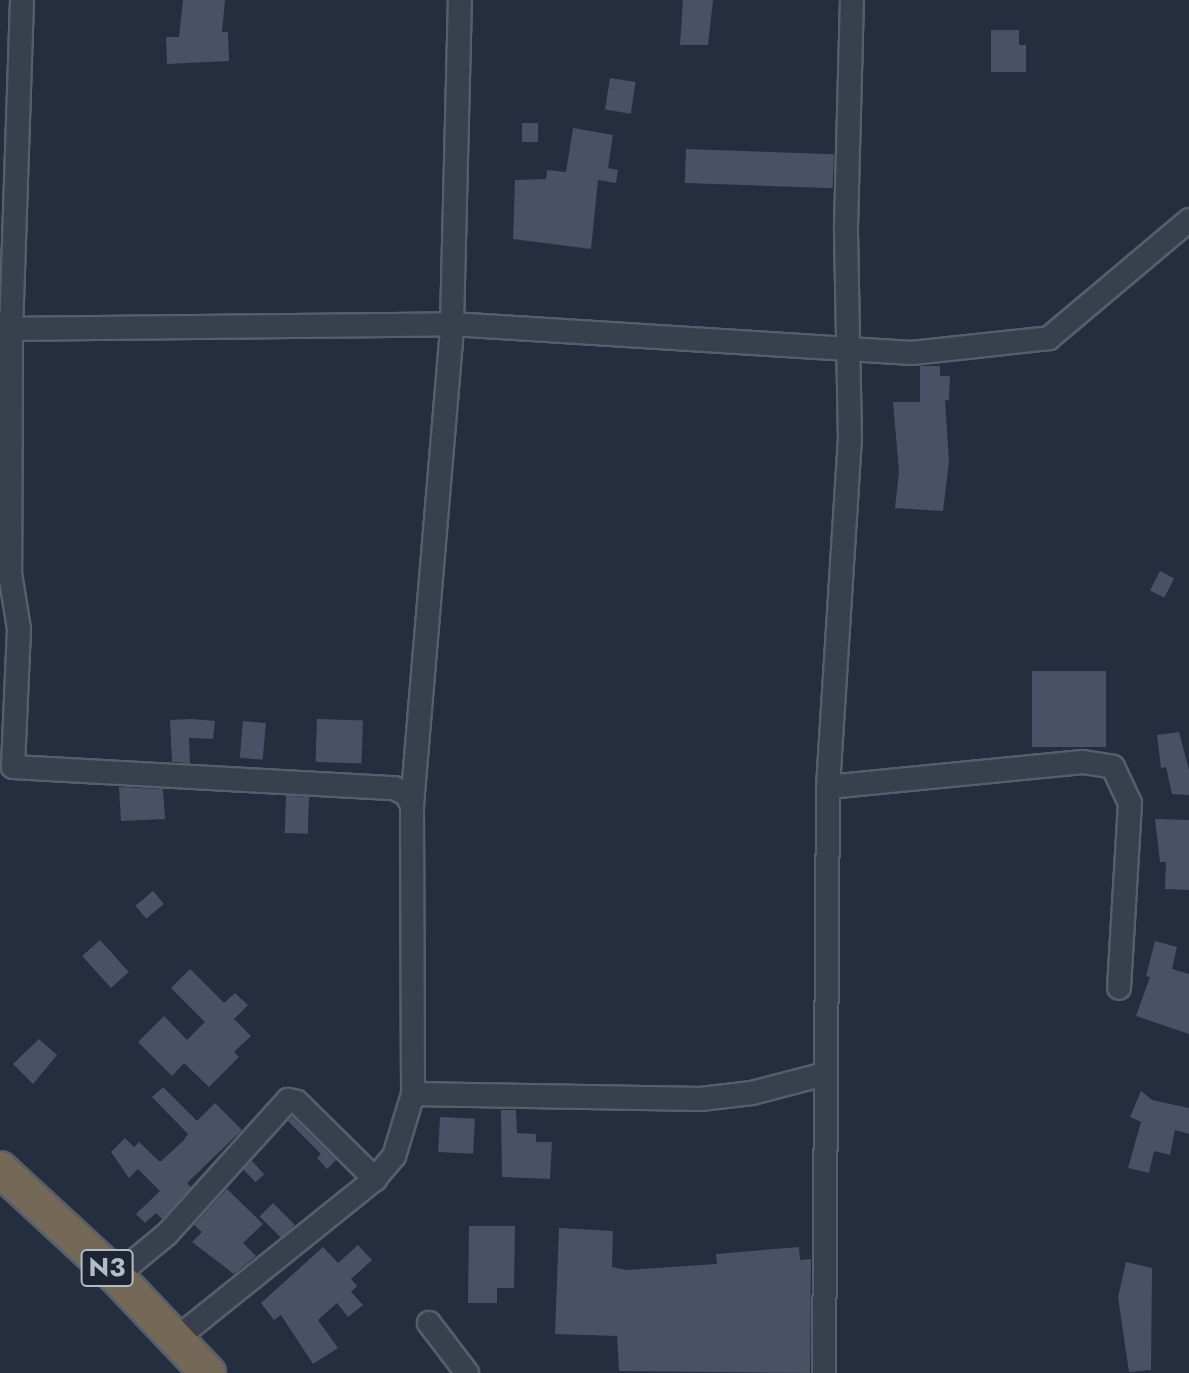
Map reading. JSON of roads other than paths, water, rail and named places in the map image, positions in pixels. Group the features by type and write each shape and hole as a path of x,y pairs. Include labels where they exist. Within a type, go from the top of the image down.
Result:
{"highway":[{"name":"N3","path":"0,1169 116,1276 208,1373"}],"street":[{"path":"22,0 6,327 10,573 19,629 13,767 394,788 406,794 412,805"},
{"path":"177,1338 375,1179 394,1156 413,1094 412,805 452,324 460,0"},
{"path":"824,1373 828,787 845,569 850,348 846,227 852,0"},
{"path":"6,327 452,324 912,353 1049,338 1189,220"},
{"path":"828,787 1083,762 1113,767 1130,803 1119,988"},
{"path":"413,1094 701,1099 752,1093 825,1074"},
{"path":"116,1276 177,1224 288,1100 297,1102 375,1179"},
{"path":"429,1323 467,1373"}]}
